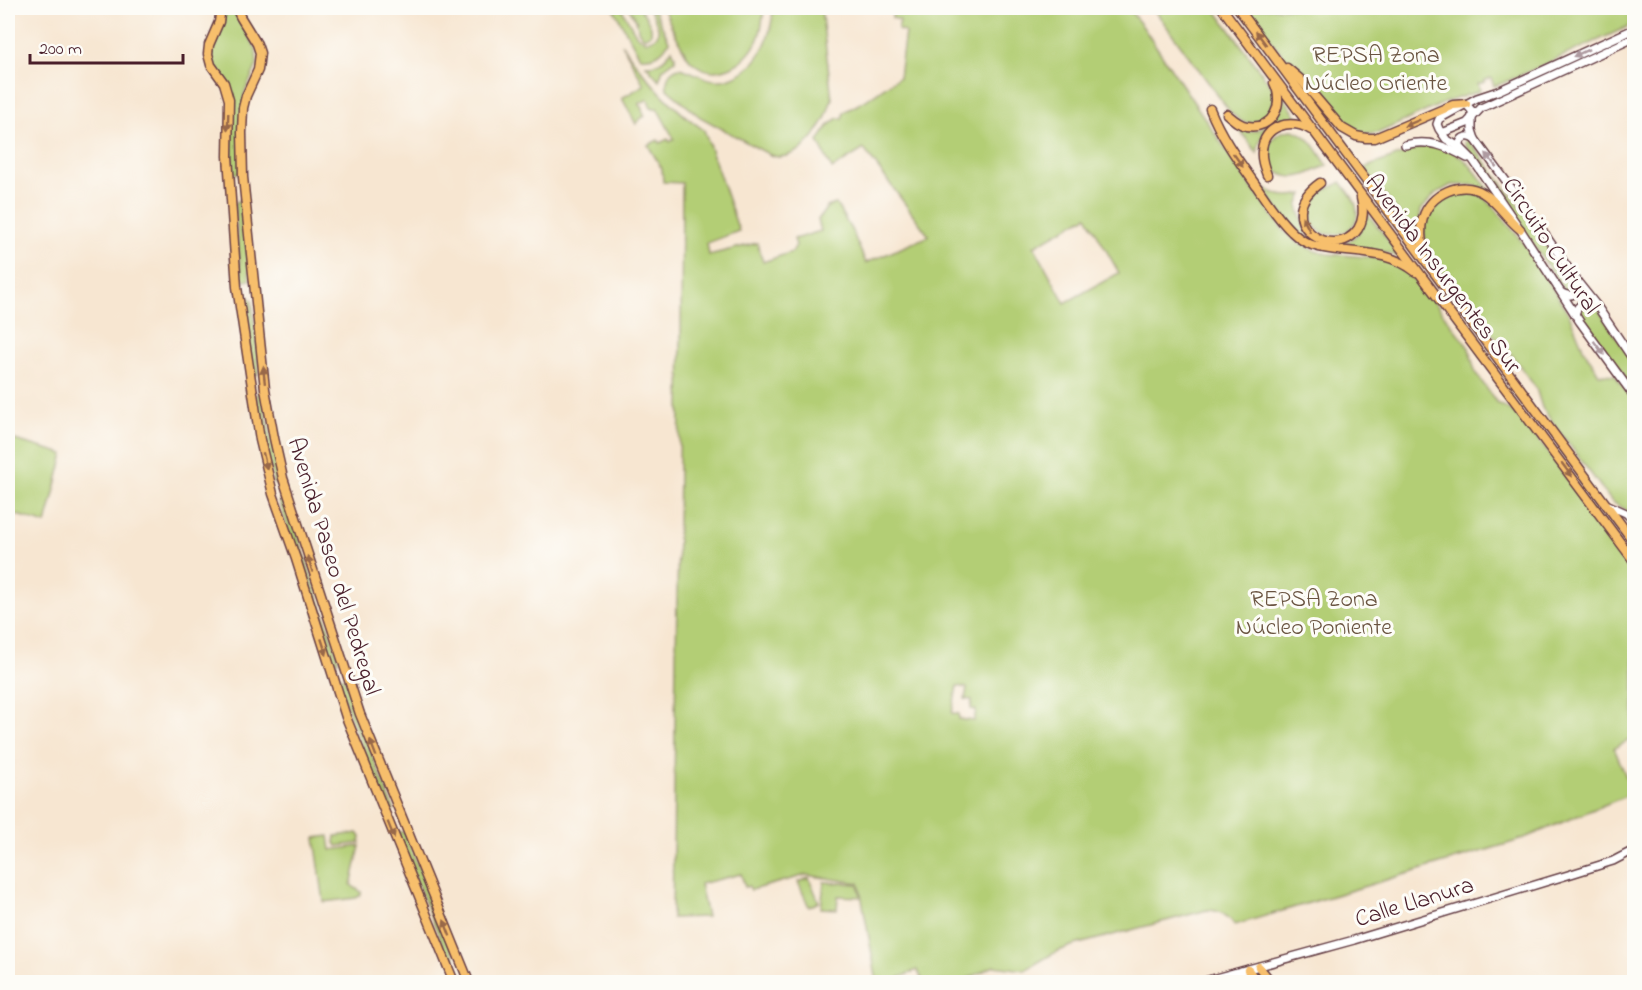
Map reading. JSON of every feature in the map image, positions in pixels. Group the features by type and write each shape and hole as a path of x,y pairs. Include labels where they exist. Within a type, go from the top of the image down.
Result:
{"main road":[{"name":"Avenida Paseo del Pedregal","path":"221,8 219,22 209,45 208,54 211,65 224,84 229,100 228,156 237,287 262,451 273,494 346,717 454,982"},
{"name":"Avenida Paseo del Pedregal","path":"236,8 257,44 260,57 258,70 243,108 243,173 265,389 283,478 360,714 469,982"},
{"name":"Avenida Insurgentes Sur","path":"1222,8 1635,561"},
{"name":"Avenida Insurgentes Sur","path":"1238,8 1635,542"},
{"path":"1227,114 1239,123 1251,126 1266,122 1276,112 1279,102 1278,91 1263,62"},
{"path":"1281,64 1300,79 1342,128 1362,137 1380,136 1453,105 1466,104"},
{"path":"1210,109 1226,141 1264,197 1285,225 1295,234 1321,248 1389,256 1413,269 1426,281"},
{"path":"1267,175 1262,161 1262,150 1265,139 1275,129 1284,125 1296,124 1309,129 1318,137"},
{"path":"1320,183 1305,197 1301,212 1306,228 1322,240 1337,241 1356,232 1364,212 1360,194"},
{"path":"1424,257 1421,231 1424,216 1435,199 1452,189 1468,188 1485,194 1512,222 1521,228"},
{"path":"1259,967 1271,982"},
{"path":"1248,970 1257,982"}],"street":[{"path":"1635,29 1509,86 1477,98 1439,119 1437,124 1439,129 1442,133 1467,123 1481,108 1635,38"},
{"path":"1466,104 1470,107 1473,116 1472,130 1475,139"},
{"name":"Circuito Cultural","path":"1442,133 1446,139 1461,148 1473,160 1521,228 1575,315 1635,396"},
{"path":"1461,148 1460,144 1464,137 1475,139"},
{"name":"Circuito Cultural","path":"1475,139 1635,361"},
{"path":"1405,145 1416,142 1437,143 1473,160"},
{"path":"1560,292 1572,296 1578,290 1578,281"},
{"path":"1575,315 1582,303 1587,301 1597,306"},
{"path":"1606,503 1626,513 1635,521"},
{"name":"Calle Llanura","path":"1201,982 1259,967 1568,875 1612,861 1635,850"}],"green space":[{"path":"223,8 233,8 256,49 257,65 244,94 240,173 232,174 232,100 214,64 211,50"},
{"path":"613,8 621,8 637,36 646,41 657,36 658,32 649,8 653,8 669,41 664,49 654,56 640,57"},
{"path":"629,8 640,8 650,25 650,35 644,37 640,33"},
{"path":"663,8 764,8 760,32 753,48 738,63 719,71 700,67 691,61"},
{"path":"773,8 821,8 832,99 825,119 802,149 787,156 778,157 770,155 700,117 667,89 667,79 670,73 679,68 717,80 743,72 758,57 763,48 770,29"},
{"name":"REPSA Zona Núcleo Poniente","path":"893,8 1128,8 1284,231 1295,241 1315,251 1386,260 1406,271 1430,296 1469,348 1475,372 1497,403 1522,417 1634,569 1634,738 1614,748 1633,793 1517,841 1235,925 1223,914 1207,910 1071,946 1025,970 994,966 961,982 924,982 917,970 890,982 877,982 859,883 806,875 751,890 749,886 745,887 741,874 700,884 707,917 672,918 682,183 663,182 662,169 648,145 658,140 660,143 674,139 657,108 651,108 648,99 639,104 645,116 636,124 622,98 644,85 622,44 659,91 680,112 704,130 739,231 707,243 709,255 757,243 763,262 792,252 796,245 794,239 821,231 818,220 827,207 836,204 852,231 866,263 929,236 864,149 832,169 818,141 829,125 838,118 842,119 844,112 899,77 905,32 898,30 900,20 892,18","holes":["1087,216 1119,273 1065,303 1034,246","957,686 967,688 965,699 972,700 971,709 976,710 974,721 959,719 959,714 952,713"]},
{"path":"1153,8 1214,8 1274,90 1273,105 1266,117 1248,123 1231,113"},
{"name":"REPSA Zona Núcleo Oriente","path":"1246,8 1634,8 1634,24 1503,83 1494,86 1491,78 1485,80 1478,84 1480,91 1446,102 1378,133 1371,134 1358,133 1342,124 1266,35"},
{"path":"672,49 675,60 663,69 659,80 646,65 661,61"},
{"path":"1282,95 1300,121 1283,122 1266,130 1257,153 1238,128 1249,132 1261,129 1272,121 1282,107"},
{"path":"1292,130 1309,139 1327,165 1301,176 1278,173 1271,166 1268,148 1272,140 1280,133"},
{"path":"1468,139 1574,278 1576,285 1572,291 1564,290 1464,143"},
{"path":"1424,146 1441,147 1458,155 1471,166 1491,193 1474,185 1451,185 1435,194 1421,210 1417,237 1364,168"},
{"path":"1341,182 1352,196 1357,217 1353,226 1345,231 1327,234 1318,230 1312,223 1311,208 1319,193"},
{"path":"1263,188 1282,196 1303,194 1298,206 1306,234 1313,243 1291,225"},
{"path":"1465,191 1480,194 1493,206 1524,244 1569,314 1584,350 1599,374 1615,375 1634,403 1634,517 1612,502 1542,408 1536,388 1506,347 1481,326 1450,285 1430,251 1424,224 1428,213 1442,198"},
{"path":"240,200 243,203 250,280 244,281 241,275 235,206 235,203"},
{"path":"1367,213 1402,258 1388,253 1338,246 1357,234"},
{"path":"247,297 252,300 259,370 257,375 252,373 244,300"},
{"path":"1590,304 1597,307 1634,364 1634,390 1578,311"},
{"path":"262,394 280,479 280,484 276,485 264,442 256,395"},
{"path":"8,438 64,454 46,524 11,513 8,525"},
{"path":"284,498 288,504 338,657 338,661 335,662 331,661 279,501"},
{"path":"341,677 345,679 369,748 394,809 391,812 388,811 350,716 338,680"},
{"path":"404,832 455,957 453,961 449,960 397,834"},
{"path":"358,833 361,837 360,843 337,846 335,843 336,836"},
{"path":"329,836 331,850 360,846 351,885 361,892 361,895 356,898 324,902 315,838"},
{"path":"809,878 819,902 809,907 798,882"},
{"path":"824,882 858,884 861,897 838,896 837,909 821,908"}]}
